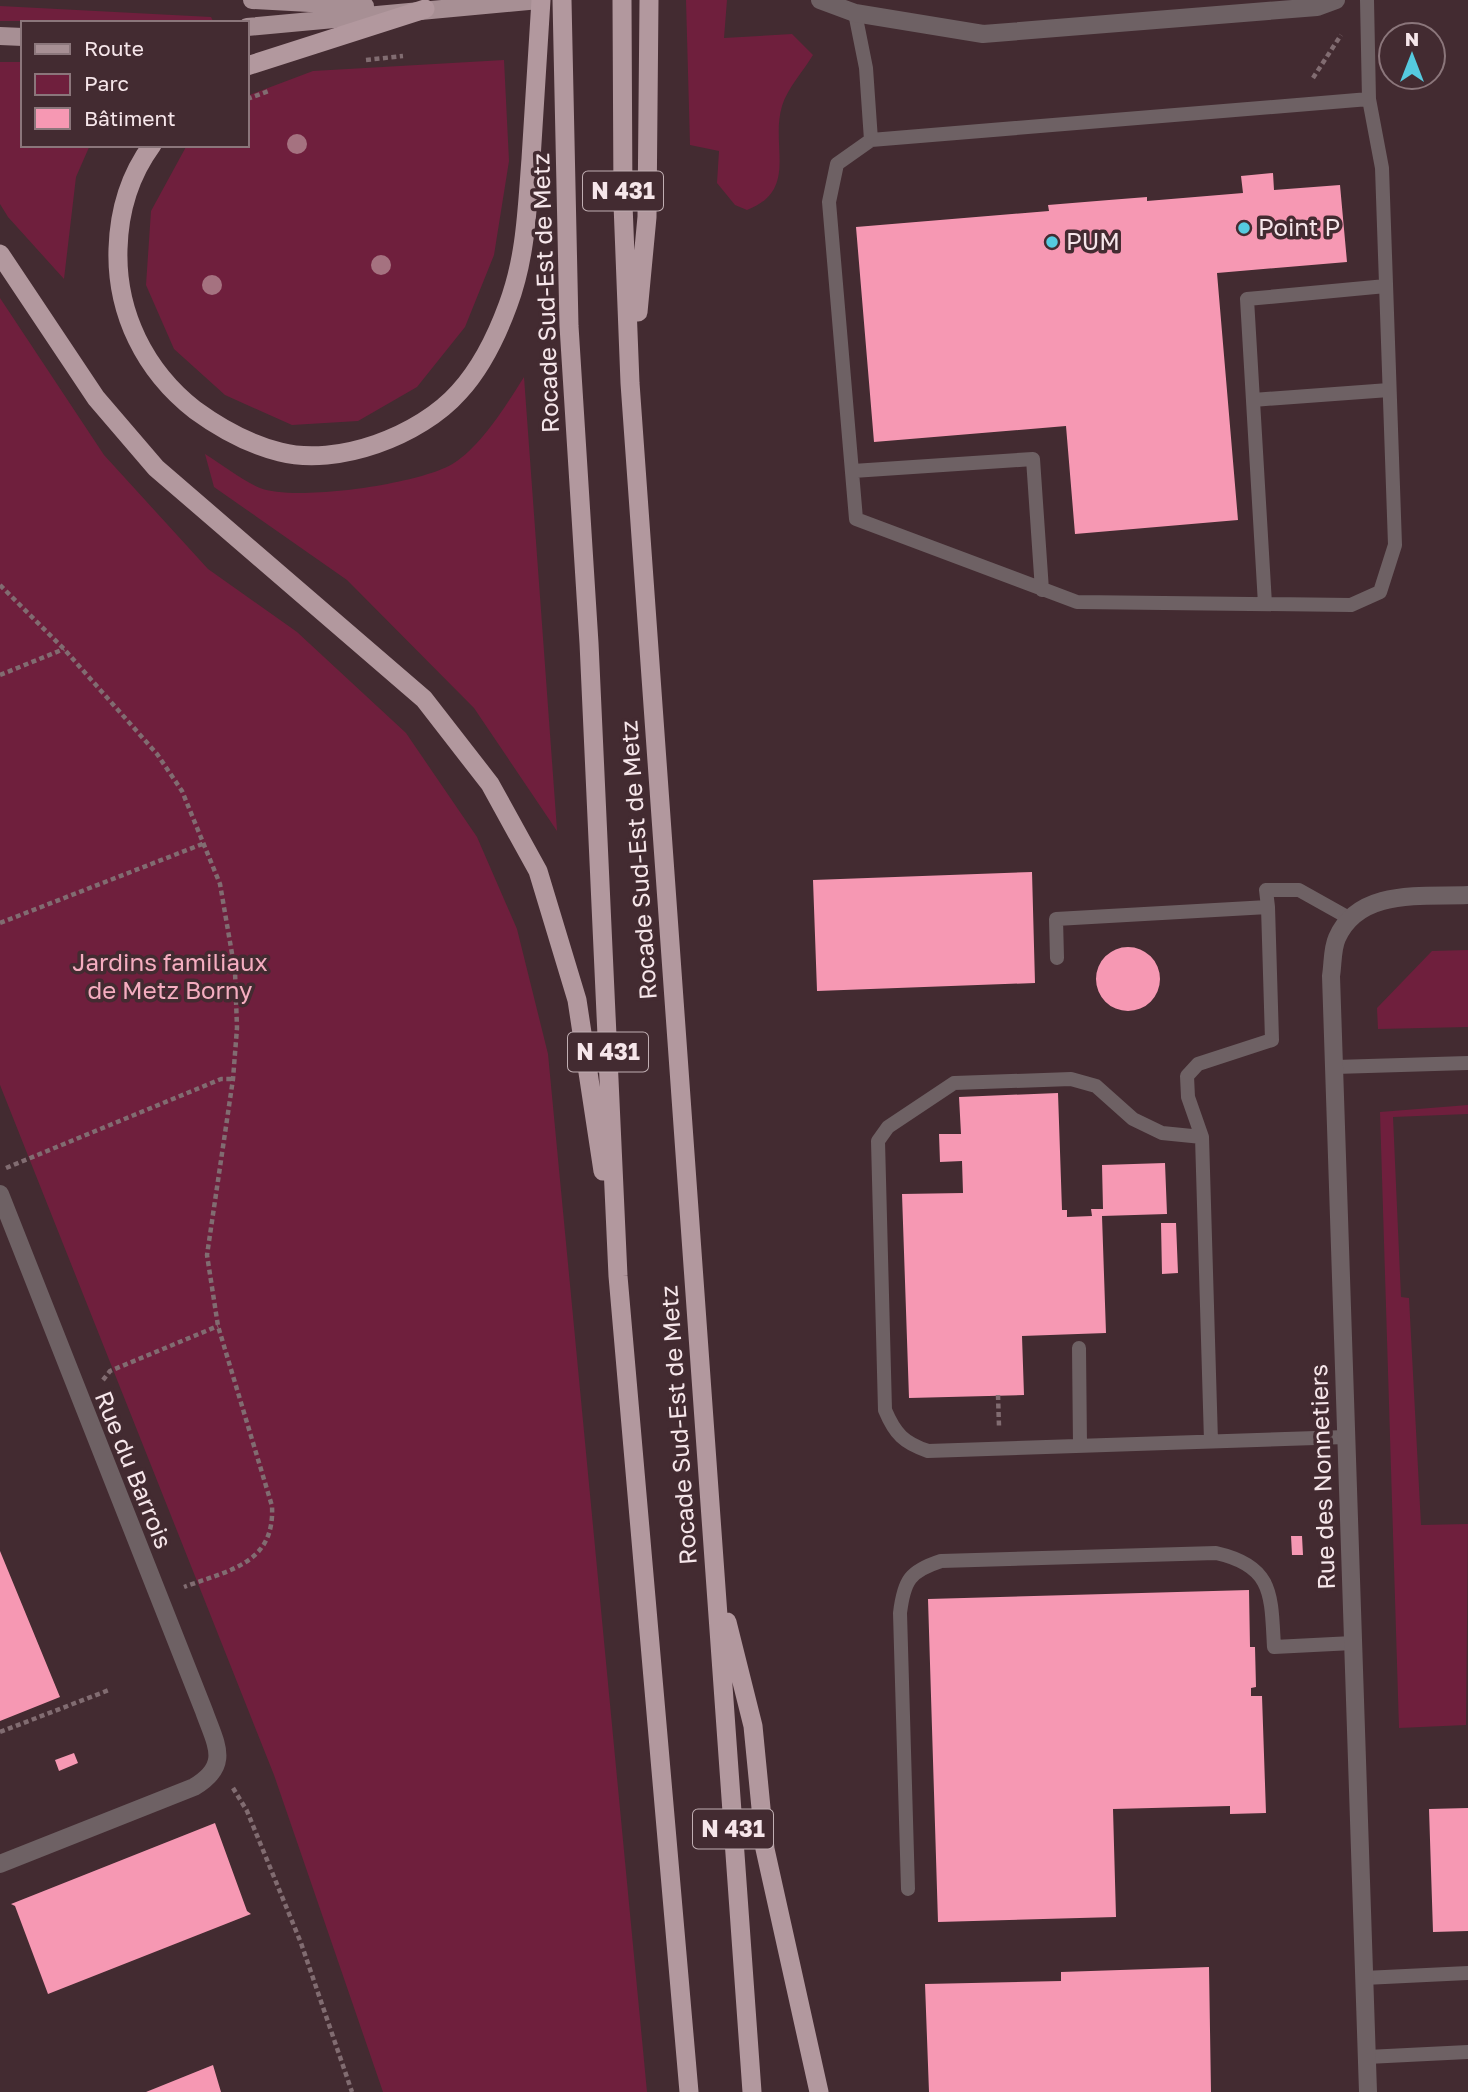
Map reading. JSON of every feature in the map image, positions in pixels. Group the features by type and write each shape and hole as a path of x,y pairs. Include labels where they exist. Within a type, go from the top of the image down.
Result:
{"highway":[{"path":"151,147 128,190 121,217 118,262 127,316 144,353 164,382 222,430 282,453 342,452 377,445 412,428 457,394 475,371 508,304 525,243 540,0"},
{"name":"Rocade Sud-Est de Metz","path":"562,0 569,326 589,643 618,1276 689,2092"},
{"name":"Rocade Sud-Est de Metz","path":"622,0 623,204 630,383 752,2092"},
{"path":"630,383 647,217 649,0"},
{"path":"248,66 425,9"},
{"path":"0,254 96,398 156,468 424,699 490,784 538,871 577,1000 618,1276"},
{"path":"714,1567 753,1727 765,1849 820,2092"}],"main road":[{"path":"252,0 425,9"},
{"path":"248,27 540,0"},
{"path":"0,36 21,37"}],"street":[{"path":"820,0 855,13 983,34 1317,7 1336,0"},
{"path":"1349,918 1369,904 1398,897 1468,895"},
{"name":"Rue des Nonnetiers","path":"1349,918 1336,941 1331,976 1368,2092"},
{"name":"Rue du Barrois","path":"0,1194 204,1711 216,1747 218,1763"},
{"path":"0,1864 194,1787 211,1777 218,1763"}],"lane":[{"path":"1367,0 1369,99 1382,168 1395,545 1380,592 1351,605 1077,602 856,519 829,202 837,164 871,140 1369,99"},
{"path":"855,13 866,68 871,140"},
{"path":"1265,604 1247,299 1386,286"},
{"path":"1253,400 1389,390"},
{"path":"853,471 1033,460 1042,590"},
{"path":"1211,1441 1202,1137 1188,1097 1187,1076 1198,1064 1272,1040 1266,890 1299,890 1349,918"},
{"path":"1057,958 1056,919 1268,907"},
{"path":"1335,1067 1468,1063"},
{"path":"1202,1137 1162,1133 1133,1119 1096,1086 1071,1079 954,1083 888,1127 878,1141 885,1410 896,1434 910,1445 928,1451 1346,1437"},
{"path":"1079,1348 1080,1446"},
{"path":"908,1889 900,1613 904,1587 920,1568 942,1561 1216,1553 1239,1558 1260,1574 1271,1593 1274,1647 1353,1643"},
{"path":"1364,1978 1468,1973"},
{"path":"1367,2057 1468,2052"}],"path":[{"path":"1310,82 1343,32"},
{"path":"0,584 64,649 157,754 182,791 220,884 236,971 237,1028 233,1079 206,1255 218,1326 272,1506 273,1526 265,1546 253,1559 157,1597"},
{"path":"0,675 64,649"},
{"path":"0,923 205,843"},
{"path":"0,1170 221,1079 233,1079"},
{"path":"77,1394 96,1388 110,1371 218,1326"},
{"path":"0,1732 109,1689"},
{"path":"218,1763 247,1811 301,1943 352,2092"}],"green space":[{"path":"686,0 727,0 724,38 792,34 813,55 782,106 779,121 778,179 773,191 763,201 747,210 735,205 717,183 719,151 690,145"},
{"path":"0,6 211,17 213,21 0,21"},
{"path":"504,60 509,161 494,255 465,327 417,387 358,421 292,425 225,395 174,349 146,285 151,211 186,147 248,147 248,96 313,71"},
{"path":"0,62 21,62 21,147 89,147 76,177 64,279 8,217 0,204"},
{"name":"Jardins familiaux de Metz Borny","path":"0,298 104,455 208,569 297,632 406,733 477,837 517,929 548,1054 647,2092 383,2092 274,1775 0,1085"},
{"path":"524,377 557,831 474,708 347,580 214,487 205,454 253,485 277,492 358,489 415,478 438,471 464,456 493,424"},
{"path":"1468,950 1468,1027 1378,1029 1377,1008 1432,951"},
{"path":"1468,1105 1468,1114 1393,1117 1401,1297 1409,1298 1421,1525 1468,1524 1466,1725 1399,1728 1380,1112"}],"building":[{"path":"1273,173 1274,190 1340,185 1347,262 1217,273 1238,520 1075,534 1066,426 874,442 856,227 1049,211 1048,205 1243,193 1241,176"},
{"path":"1032,872 1035,983 817,991 813,880"},
{"path":"1122,947 1134,947 1151,956 1158,967 1158,991 1151,1002 1134,1011 1122,1011 1110,1006 1101,997 1096,985 1096,973 1101,961 1110,952"},
{"path":"1058,1093 1062,1210 1067,1210 1067,1217 1092,1216 1091,1209 1103,1209 1102,1165 1165,1163 1167,1214 1102,1216 1106,1333 1022,1336 1024,1395 909,1398 902,1194 963,1193 962,1161 940,1162 939,1134 961,1134 959,1097"},
{"path":"1161,1223 1176,1223 1178,1273 1162,1274"},
{"path":"1291,1536 1302,1536 1303,1555 1292,1555"},
{"path":"0,1551 60,1697 0,1721"},
{"path":"1249,1590 1250,1647 1255,1647 1256,1687 1251,1688 1251,1696 1262,1696 1266,1813 1230,1814 1230,1806 1113,1809 1116,1917 938,1922 928,1599"},
{"path":"74,1753 78,1763 59,1771 55,1760"},
{"path":"1468,1808 1468,1931 1433,1932 1429,1809"},
{"path":"215,1823 247,1911 251,1914 48,1994 15,1906 11,1904"},
{"path":"1209,1967 1211,2092 929,2092 925,1984 1061,1981 1061,1972"},
{"path":"213,2065 221,2092 146,2092"}],"place":[{"name":"Point P","path":"1244,228"},
{"name":"PUM","path":"1052,242"}]}
